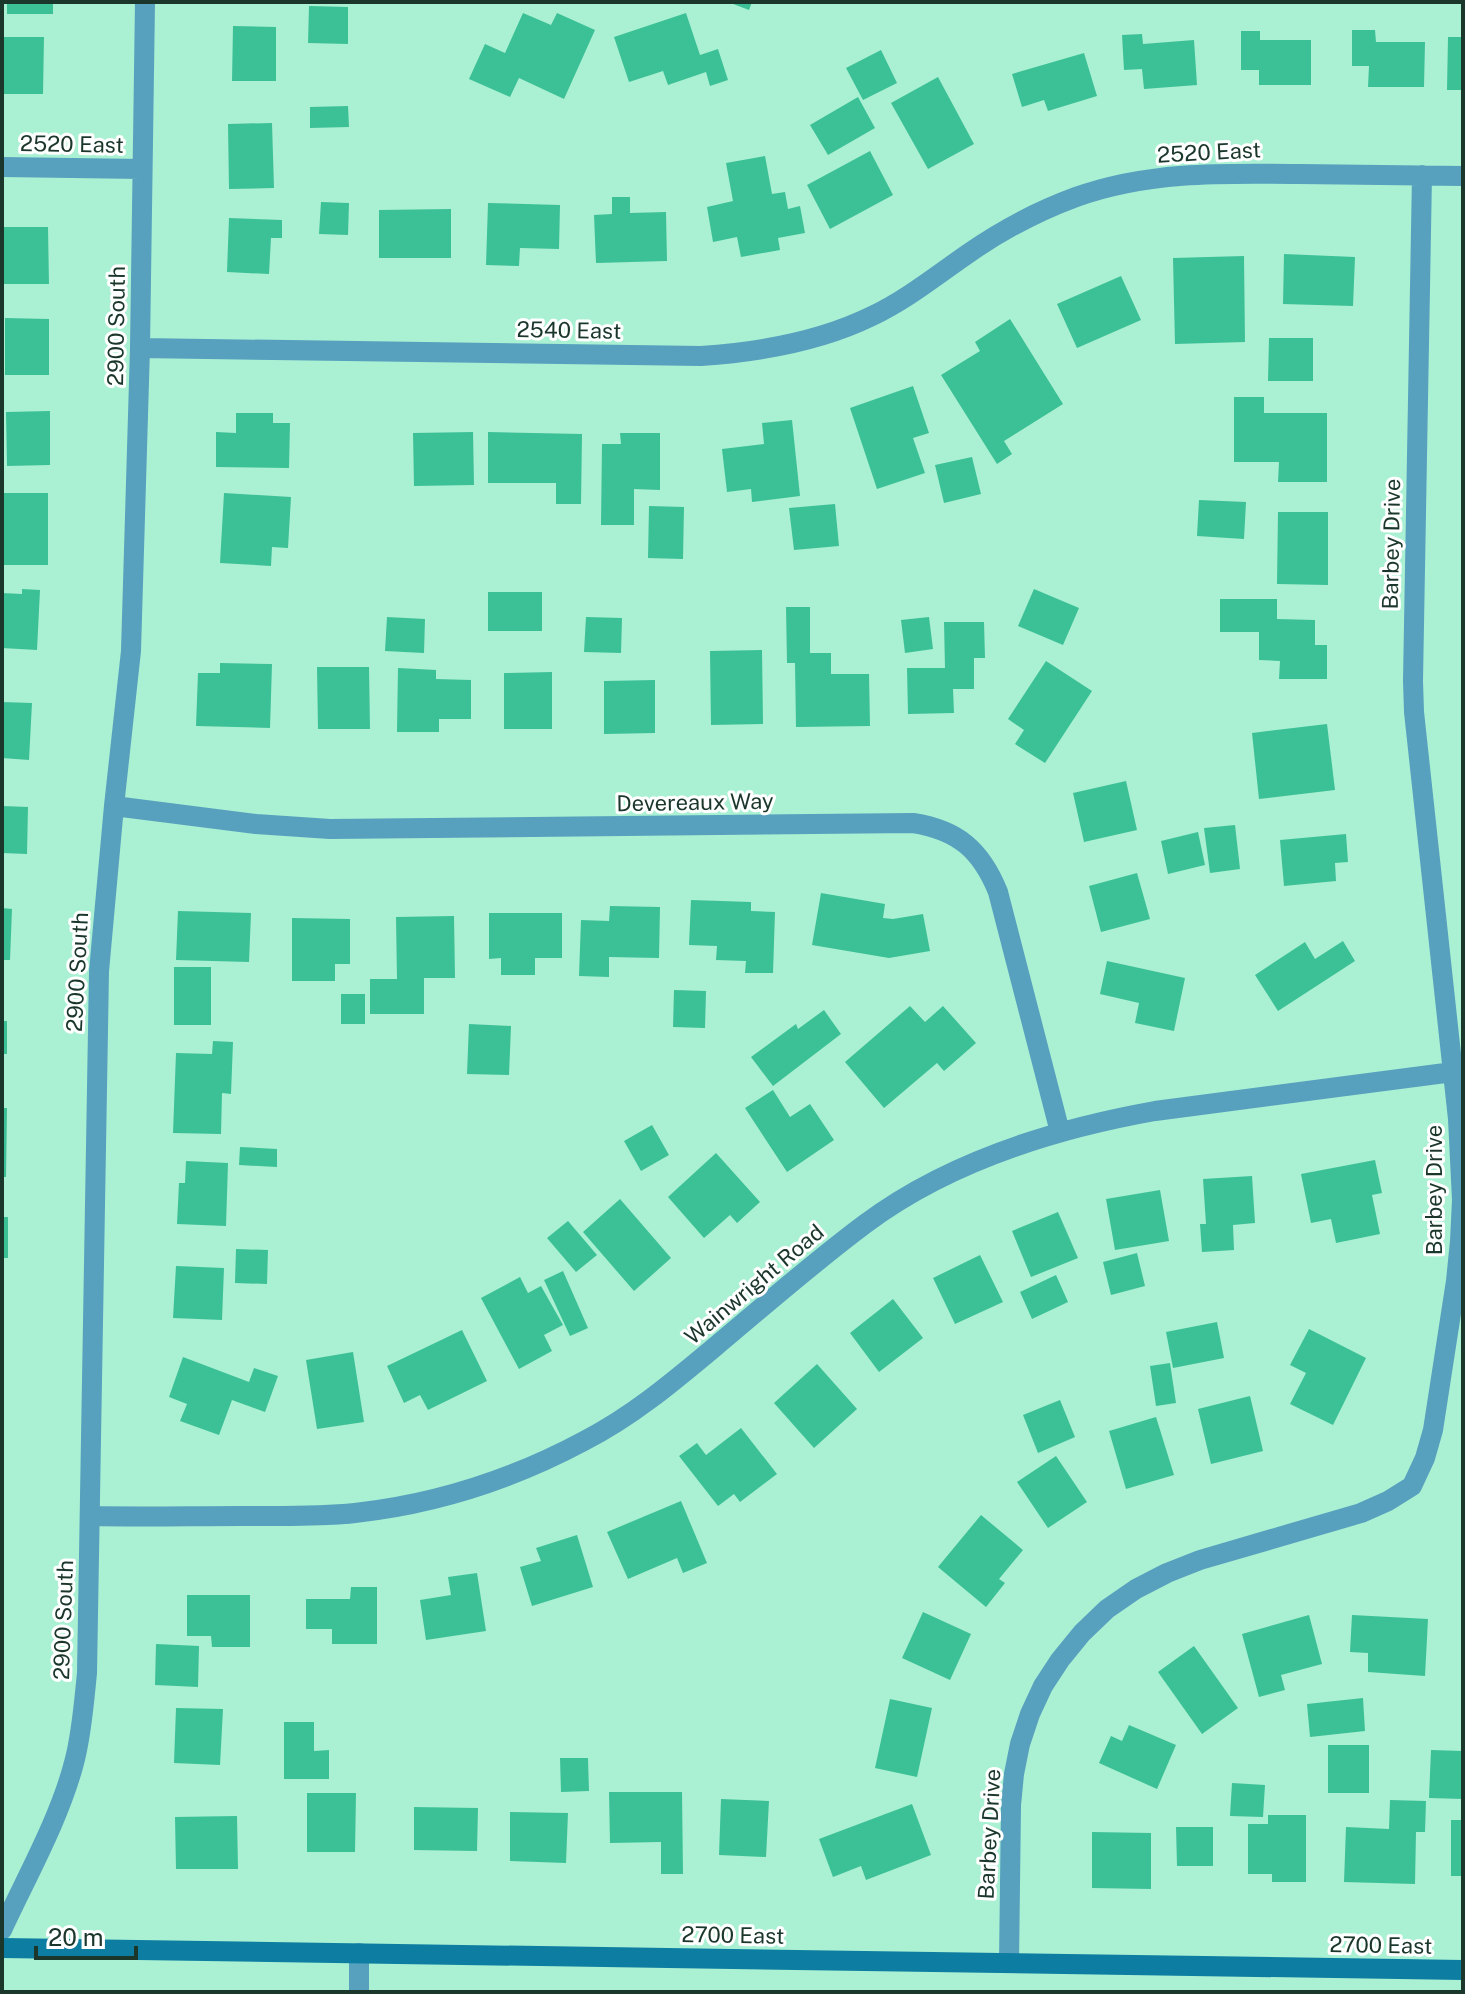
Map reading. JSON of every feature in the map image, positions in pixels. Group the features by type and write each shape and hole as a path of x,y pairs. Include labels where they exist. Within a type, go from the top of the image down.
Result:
{"street":[{"name":"2900 South","path":"2,1930 54,1818 75,1760 87,1673 99,971 131,651 140,348 145,2"},
{"name":"2520 East","path":"2,167 142,169"},
{"name":"2520 East","path":"972,250 1043,210 1091,192 1152,178 1227,173 1463,176"},
{"name":"Barbey Drive","path":"1009,1963 1014,1774 1030,1714 1060,1660 1107,1609 1167,1573 1200,1560 1361,1513 1388,1501 1412,1486 1433,1430 1456,1281 1461,1159 1413,681 1422,175"},
{"name":"2540 East","path":"140,348 738,354 806,340 872,316 901,300 972,250"},
{"name":"Devereaux Way","path":"114,806 256,824 330,829 930,825 963,840 990,873 998,892 1060,1132"},
{"name":"Wainwright Road","path":"90,1516 305,1516 354,1513 426,1500 497,1480 542,1462 628,1415 668,1386 868,1221 912,1194 994,1155 1108,1119 1453,1072"},
{"name":"2700 East","path":"2,1948 1463,1970"},
{"path":"359,1953 359,1992"}],"building":[{"path":"7,2 53,2 53,14 7,14"},
{"path":"728,2 752,2 749,10"},
{"path":"309,6 348,7 348,44 308,43"},
{"path":"523,13 551,25 557,13 595,30 564,99 519,78 510,97 469,79 485,44 505,53"},
{"path":"686,13 700,55 718,49 728,80 710,86 706,72 668,85 663,71 629,82 614,37"},
{"path":"233,26 276,27 276,81 232,81"},
{"path":"1352,30 1375,30 1376,42 1425,42 1424,87 1368,87 1369,66 1352,66"},
{"path":"1241,31 1260,31 1260,40 1311,40 1311,85 1259,85 1259,70 1241,70"},
{"path":"1142,34 1143,44 1194,40 1197,85 1144,89 1142,69 1124,70 1122,35"},
{"path":"2,37 44,37 43,94 2,94"},
{"path":"1448,37 1463,37 1463,90 1447,90"},
{"path":"881,50 897,83 863,100 846,68"},
{"path":"1084,53 1097,96 1048,111 1044,100 1022,107 1012,74"},
{"path":"938,77 974,144 928,169 891,103"},
{"path":"858,97 875,128 828,155 810,125"},
{"path":"348,106 349,127 310,128 310,107"},
{"path":"272,123 274,188 229,189 228,124"},
{"path":"870,151 893,195 830,229 807,185"},
{"path":"765,156 772,194 785,192 788,209 800,206 805,233 778,238 780,250 741,257 737,237 713,242 707,207 733,201 726,163"},
{"path":"612,197 630,197 630,213 666,212 667,261 596,263 594,215 612,214"},
{"path":"321,202 349,203 348,235 319,234"},
{"path":"488,203 560,205 559,249 520,248 519,266 486,265"},
{"path":"451,209 451,258 379,258 379,210"},
{"path":"229,218 282,220 282,238 271,238 269,274 227,272"},
{"path":"2,227 48,227 49,284 3,284"},
{"path":"1284,254 1355,257 1353,306 1283,304"},
{"path":"1244,256 1245,342 1175,344 1173,258"},
{"path":"1121,276 1141,320 1077,348 1057,304"},
{"path":"5,318 49,319 49,375 5,375"},
{"path":"1010,319 1063,404 1004,441 1012,454 997,464 941,375 980,351 975,342"},
{"path":"1269,338 1313,338 1313,381 1268,381"},
{"path":"913,386 929,433 913,438 925,473 877,489 850,408"},
{"path":"1234,397 1264,397 1264,413 1327,413 1327,482 1278,482 1279,462 1234,462"},
{"path":"50,411 50,465 7,466 6,412"},
{"path":"236,413 273,413 273,423 290,423 289,468 216,467 216,432 236,433"},
{"path":"792,420 800,496 752,502 751,489 727,492 722,449 764,444 762,423"},
{"path":"473,432 474,485 414,486 413,433"},
{"path":"488,432 582,434 581,504 556,504 556,483 488,483"},
{"path":"620,433 660,433 660,490 634,489 634,525 601,525 602,444 621,444"},
{"path":"972,457 981,494 944,503 935,465"},
{"path":"2,493 48,493 48,565 2,565"},
{"path":"224,493 291,497 288,548 272,547 271,566 220,563"},
{"path":"1199,500 1246,502 1244,539 1197,536"},
{"path":"835,504 839,546 794,550 789,508"},
{"path":"649,506 684,507 683,559 648,558"},
{"path":"1278,512 1328,512 1328,585 1277,584"},
{"path":"22,589 40,590 37,650 2,648 2,593 22,594"},
{"path":"1034,589 1079,608 1063,645 1018,626"},
{"path":"488,592 542,592 542,631 488,631"},
{"path":"1220,599 1277,599 1277,619 1315,620 1315,645 1327,645 1327,679 1279,679 1280,661 1259,660 1259,632 1220,632"},
{"path":"786,607 810,607 810,653 831,653 831,674 869,674 870,726 796,727 795,663 787,663"},
{"path":"387,617 425,619 424,653 385,651"},
{"path":"586,617 622,618 621,653 584,652"},
{"path":"929,617 933,649 905,653 901,620"},
{"path":"944,622 984,622 985,658 974,658 974,689 953,689 954,713 908,714 907,668 945,668"},
{"path":"762,650 763,724 711,725 710,651"},
{"path":"1046,661 1092,691 1045,763 1015,744 1024,730 1008,719"},
{"path":"220,663 272,664 270,728 196,726 198,673 220,673"},
{"path":"317,667 369,667 370,729 318,729"},
{"path":"398,668 436,670 436,679 471,680 471,719 439,719 439,732 397,732"},
{"path":"552,672 552,729 504,729 504,673"},
{"path":"655,680 655,733 604,734 604,681"},
{"path":"2,702 32,703 29,760 2,758"},
{"path":"1327,724 1335,790 1259,799 1252,733"},
{"path":"1126,781 1137,830 1084,842 1073,793"},
{"path":"2,806 28,807 27,854 2,853"},
{"path":"1235,825 1240,869 1210,873 1204,828"},
{"path":"1198,832 1205,865 1168,874 1161,841"},
{"path":"1346,834 1348,862 1335,863 1336,881 1284,886 1280,840"},
{"path":"1137,873 1150,919 1101,932 1089,886"},
{"path":"821,893 885,904 883,918 923,914 930,951 889,958 812,945"},
{"path":"691,900 751,902 751,911 775,912 773,973 745,973 746,961 716,960 717,946 689,945"},
{"path":"610,906 660,907 659,958 609,957 609,977 579,976 581,920 609,921"},
{"path":"2,908 12,909 10,960 2,960"},
{"path":"178,911 251,913 249,962 176,960"},
{"path":"489,913 562,913 562,958 535,958 535,975 501,975 501,958 489,959"},
{"path":"454,916 455,978 424,978 424,1014 370,1014 370,979 397,979 396,917"},
{"path":"292,918 350,919 350,964 335,964 335,981 292,981"},
{"path":"1343,941 1355,961 1278,1011 1255,975 1305,942 1315,959"},
{"path":"1107,961 1185,978 1174,1031 1135,1023 1139,1003 1100,994"},
{"path":"174,967 211,967 211,1025 174,1025"},
{"path":"674,990 706,991 705,1028 673,1027"},
{"path":"341,994 365,994 365,1024 341,1024"},
{"path":"910,1006 925,1022 943,1006 976,1043 944,1071 937,1063 884,1108 845,1062"},
{"path":"824,1010 841,1034 773,1086 751,1057 796,1024 798,1029"},
{"path":"2,1021 7,1021 7,1054 2,1054"},
{"path":"469,1024 511,1026 509,1075 467,1074"},
{"path":"213,1041 233,1042 231,1094 222,1093 221,1134 173,1133 176,1053 212,1054"},
{"path":"773,1090 790,1117 810,1104 834,1140 787,1172 745,1108"},
{"path":"2,1108 7,1108 6,1177 2,1177"},
{"path":"652,1125 669,1155 641,1171 624,1141"},
{"path":"240,1147 277,1149 277,1167 239,1165"},
{"path":"716,1153 760,1202 737,1223 730,1215 704,1238 668,1197"},
{"path":"1375,1160 1382,1193 1372,1195 1380,1234 1336,1243 1331,1219 1311,1223 1301,1174"},
{"path":"186,1161 228,1163 226,1226 177,1224 179,1183 185,1183"},
{"path":"1252,1176 1255,1223 1233,1225 1234,1250 1202,1252 1200,1224 1206,1224 1203,1179"},
{"path":"1160,1190 1169,1241 1115,1250 1106,1199"},
{"path":"620,1199 671,1258 634,1291 583,1232"},
{"path":"1058,1212 1078,1258 1031,1277 1012,1231"},
{"path":"2,1217 8,1217 8,1258 2,1258"},
{"path":"568,1221 597,1255 576,1272 547,1238"},
{"path":"236,1249 268,1250 267,1284 235,1283"},
{"path":"1137,1253 1145,1286 1111,1295 1103,1262"},
{"path":"980,1255 1003,1302 955,1324 933,1278"},
{"path":"176,1266 224,1268 222,1320 173,1318"},
{"path":"563,1271 588,1328 570,1336 544,1280"},
{"path":"1056,1275 1068,1302 1032,1319 1020,1292"},
{"path":"520,1277 528,1293 541,1286 563,1325 544,1335 552,1351 519,1369 481,1298"},
{"path":"893,1299 923,1338 879,1372 850,1333"},
{"path":"1217,1322 1224,1358 1173,1368 1166,1332"},
{"path":"1309,1329 1366,1358 1333,1425 1290,1404 1306,1373 1290,1365"},
{"path":"462,1330 487,1381 428,1410 420,1395 404,1403 387,1366"},
{"path":"353,1352 364,1422 317,1429 306,1360"},
{"path":"183,1357 249,1382 254,1368 278,1376 265,1412 232,1400 219,1435 180,1421 187,1404 169,1397"},
{"path":"1170,1363 1176,1403 1156,1406 1150,1366"},
{"path":"817,1364 857,1409 814,1448 774,1403"},
{"path":"1250,1396 1263,1451 1211,1464 1198,1409"},
{"path":"1060,1400 1075,1437 1038,1453 1023,1415"},
{"path":"1156,1417 1174,1475 1126,1489 1109,1431"},
{"path":"741,1428 777,1474 740,1502 734,1494 718,1506 679,1456 697,1443 706,1455"},
{"path":"1056,1456 1087,1502 1048,1528 1017,1482"},
{"path":"681,1501 707,1563 683,1573 677,1558 628,1579 607,1532"},
{"path":"981,1515 1023,1550 999,1579 1005,1583 986,1607 938,1567"},
{"path":"577,1535 593,1587 532,1606 520,1567 541,1561 536,1548"},
{"path":"477,1573 486,1631 426,1640 420,1600 451,1595 448,1577"},
{"path":"351,1587 377,1587 377,1644 332,1644 332,1629 306,1629 306,1599 350,1599"},
{"path":"187,1595 250,1595 250,1647 212,1647 211,1636 187,1636"},
{"path":"923,1612 971,1634 950,1680 902,1658"},
{"path":"1309,1615 1322,1664 1281,1675 1285,1690 1259,1697 1242,1634"},
{"path":"1352,1615 1428,1619 1425,1676 1368,1672 1368,1653 1350,1652"},
{"path":"156,1644 199,1646 198,1687 155,1685"},
{"path":"1194,1646 1238,1708 1202,1734 1158,1672"},
{"path":"1363,1698 1365,1731 1310,1737 1307,1704"},
{"path":"890,1699 932,1708 917,1777 875,1768"},
{"path":"176,1708 223,1709 220,1765 174,1763"},
{"path":"284,1722 314,1722 314,1751 329,1750 329,1779 284,1779"},
{"path":"1129,1725 1176,1745 1157,1789 1099,1763 1111,1736 1122,1741"},
{"path":"1328,1745 1369,1745 1369,1793 1328,1793"},
{"path":"1431,1750 1463,1751 1463,1799 1429,1798"},
{"path":"560,1758 588,1758 589,1791 561,1792"},
{"path":"1232,1783 1265,1785 1263,1817 1230,1816"},
{"path":"609,1792 682,1792 683,1874 661,1874 661,1842 610,1843"},
{"path":"307,1793 356,1793 355,1852 307,1852"},
{"path":"721,1799 769,1801 766,1857 719,1855"},
{"path":"1390,1800 1426,1801 1425,1832 1416,1832 1415,1884 1344,1882 1346,1827 1389,1829"},
{"path":"912,1804 931,1855 866,1880 861,1866 833,1877 819,1839"},
{"path":"414,1807 478,1808 477,1851 414,1850"},
{"path":"510,1812 568,1813 566,1863 510,1861"},
{"path":"1268,1815 1306,1815 1306,1882 1272,1882 1272,1874 1248,1874 1248,1824 1268,1824"},
{"path":"237,1816 238,1869 176,1869 175,1817"},
{"path":"1451,1820 1463,1820 1463,1876 1451,1876"},
{"path":"1176,1827 1213,1827 1213,1866 1177,1866"},
{"path":"1092,1832 1151,1833 1151,1889 1092,1888"}]}
